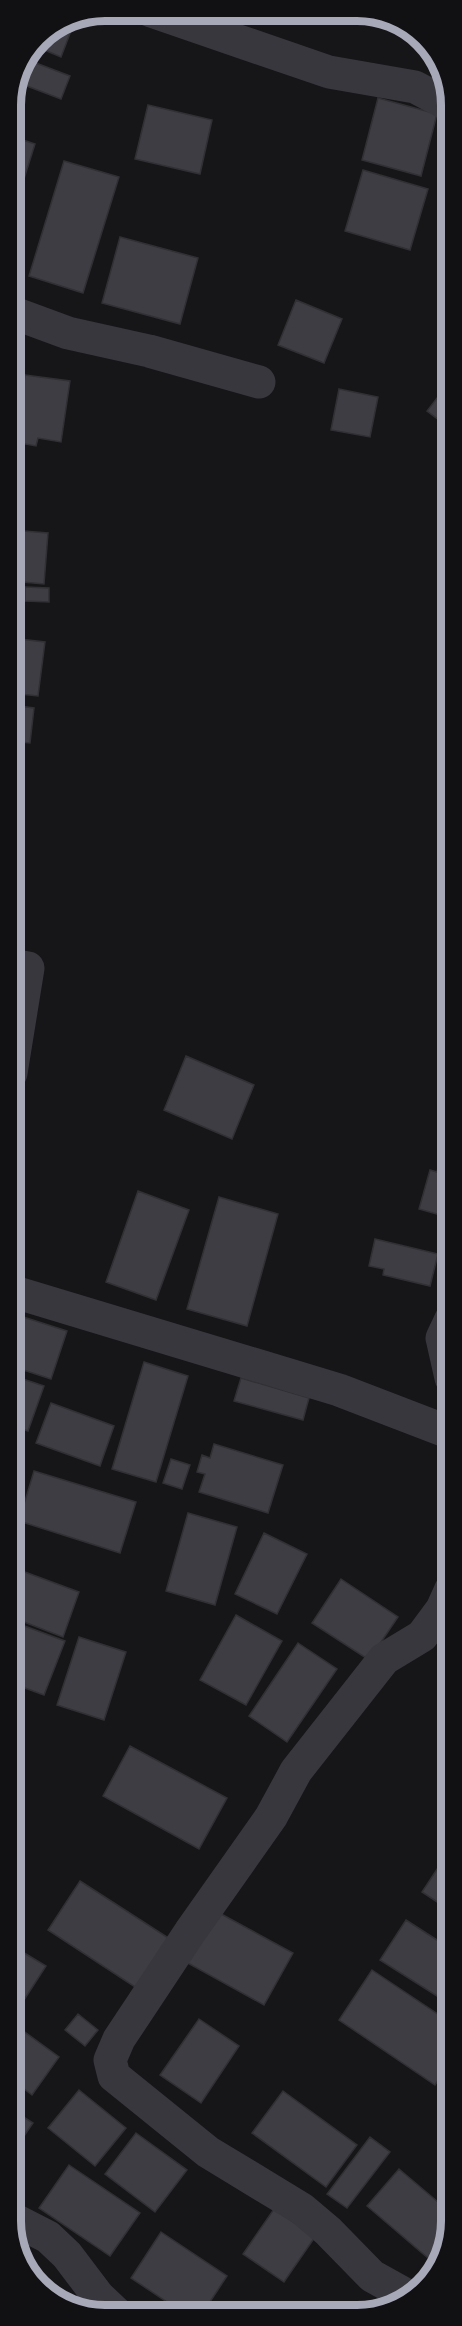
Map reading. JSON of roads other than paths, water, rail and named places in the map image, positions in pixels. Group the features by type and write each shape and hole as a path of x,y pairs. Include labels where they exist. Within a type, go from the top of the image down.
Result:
{"street":[{"path":"180,21 329,72 415,87 441,101"},
{"path":"21,316 68,333 149,351 259,382"},
{"path":"21,967 28,968 21,1011"},
{"path":"21,1294 339,1390 441,1429"},
{"path":"401,2292 372,2276 328,2231 302,2209 208,2152 114,2076 110,2060 119,2039 190,1932 271,1817 296,1771 384,1659 422,1636 441,1610"},
{"path":"21,2223 48,2237 67,2255 108,2305"}]}
